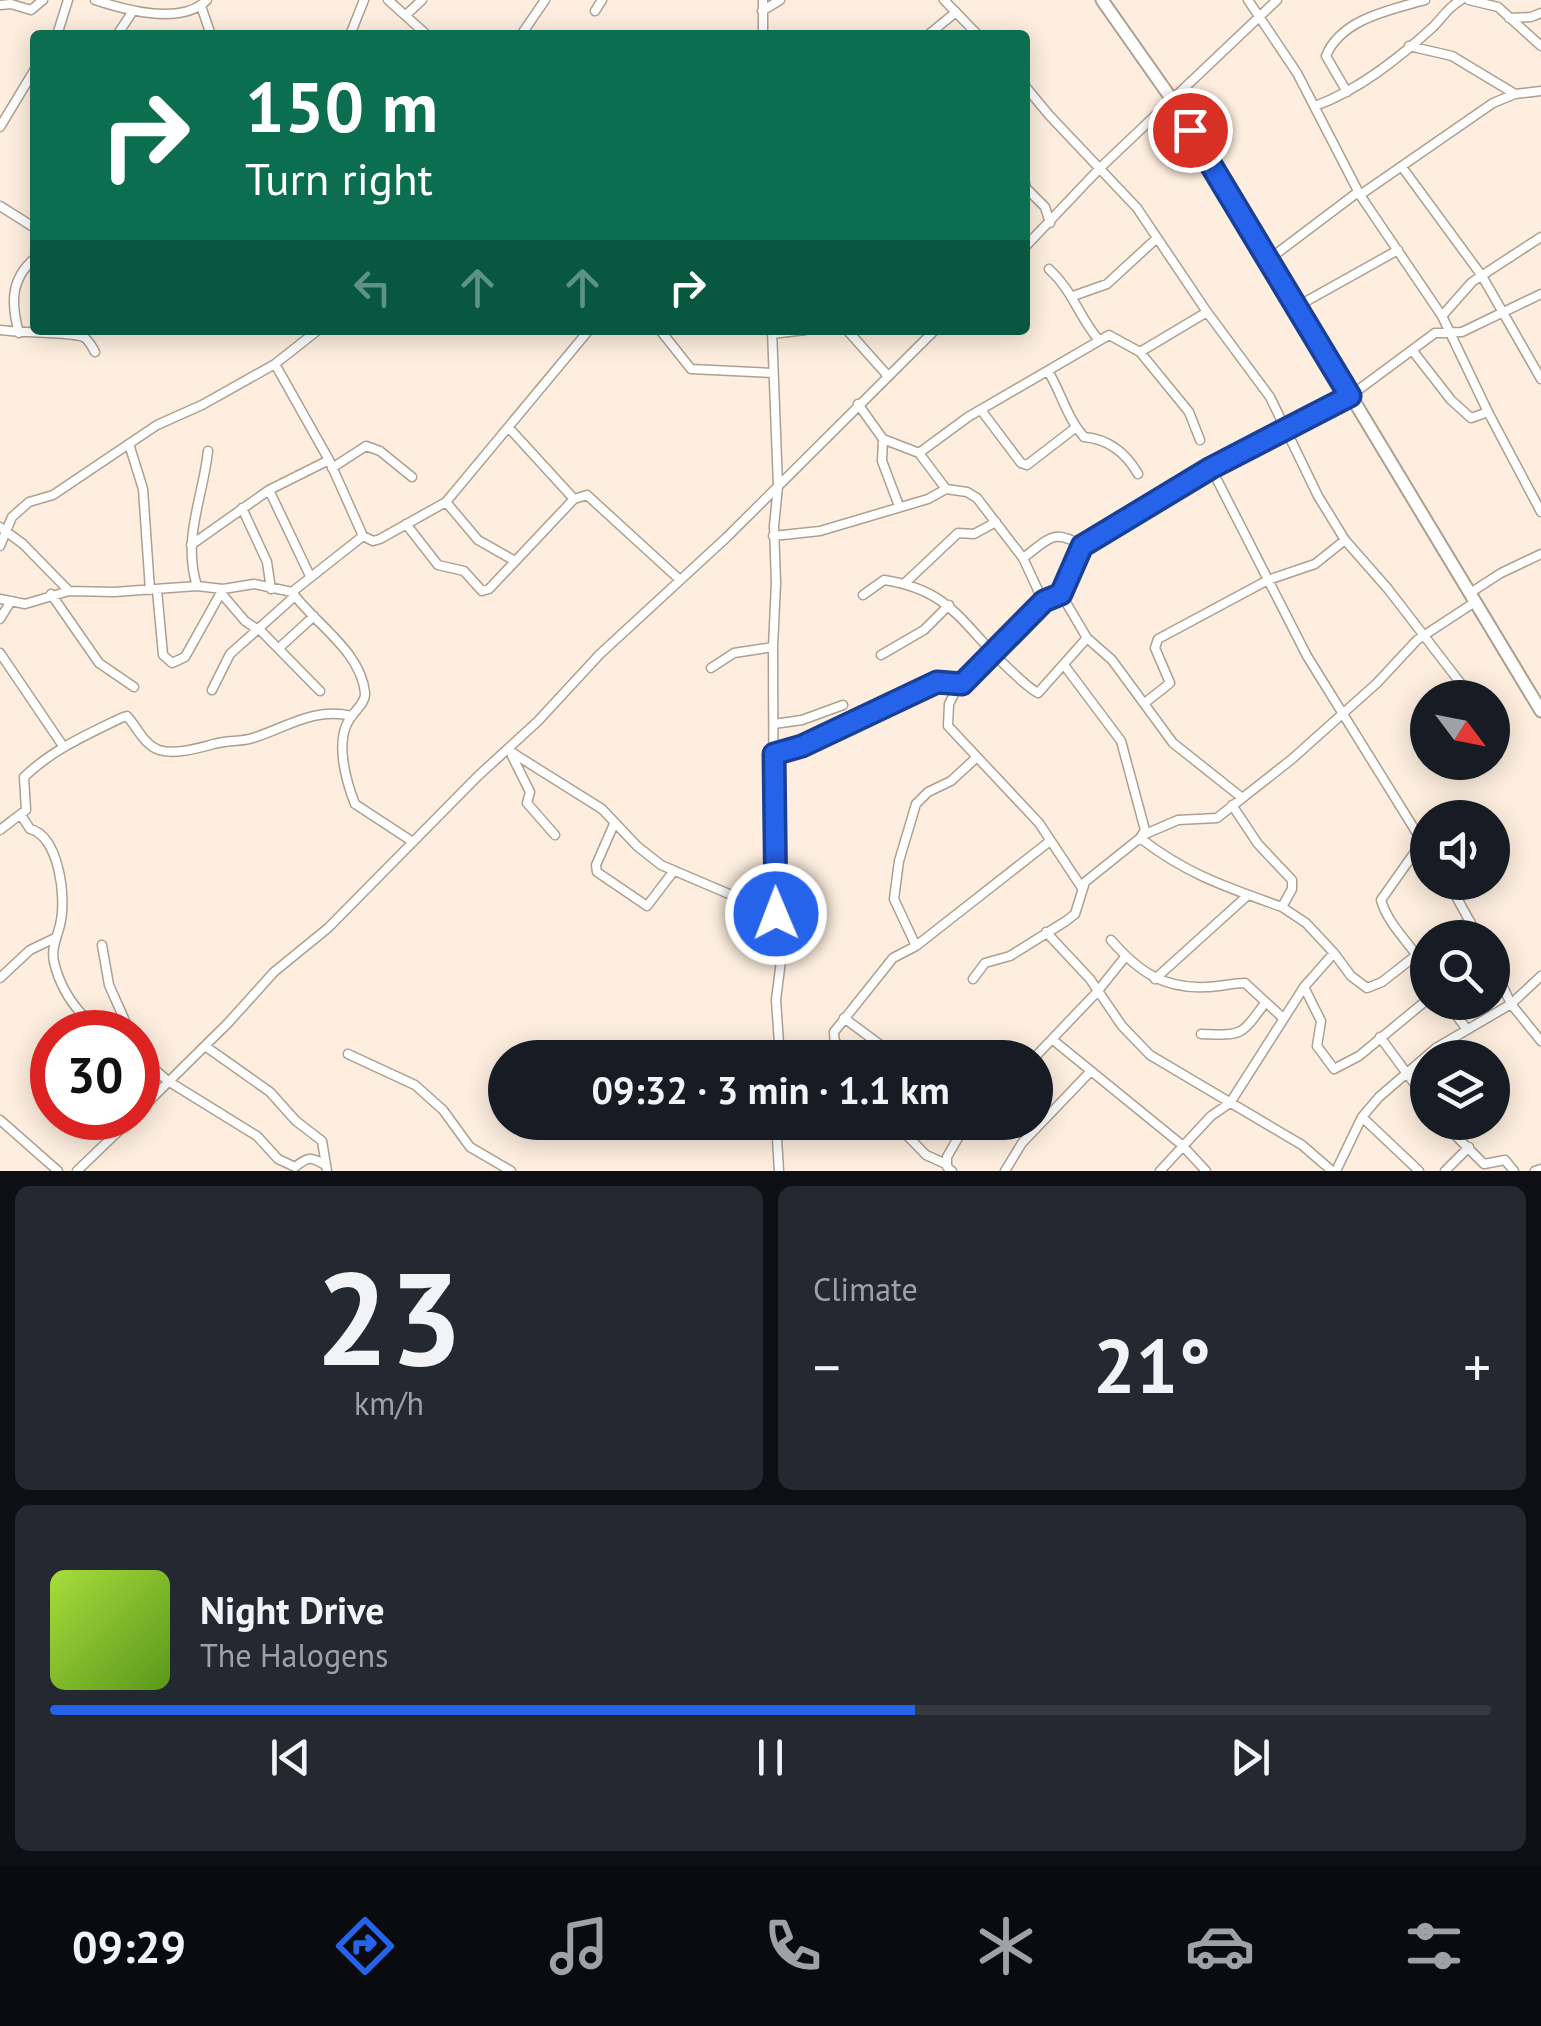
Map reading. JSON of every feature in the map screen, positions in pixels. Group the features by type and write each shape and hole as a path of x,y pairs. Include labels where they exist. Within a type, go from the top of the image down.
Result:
{"main road":[{"path":"1102,0 1173,101 1541,711"}],"street":[{"path":"0,5 31,10 43,0"},
{"path":"58,30 68,0"},
{"path":"95,0 133,11 172,13 204,3 211,30"},
{"path":"352,30 364,0"},
{"path":"388,0 423,30"},
{"path":"407,14 422,0"},
{"path":"525,30 544,0"},
{"path":"594,11 602,0"},
{"path":"763,0 764,30"},
{"path":"762,11 780,0"},
{"path":"944,0 973,30"},
{"path":"1248,0 1297,73 1359,193 1442,316 1488,412 1540,505"},
{"path":"1030,242 1100,168 1276,0"},
{"path":"1346,92 1326,56 1340,34 1368,18 1424,0"},
{"path":"1314,106 1346,92 1409,46 1461,0"},
{"path":"1469,0 1498,7 1541,46"},
{"path":"120,30 133,11"},
{"path":"934,30 956,12"},
{"path":"1509,18 1541,13"},
{"path":"1409,46 1452,56 1515,94"},
{"path":"0,127 30,77"},
{"path":"1268,260 1493,103 1515,94 1541,91"},
{"path":"1030,92 1137,208 1270,396 1284,430 1345,540 1458,680"},
{"path":"1402,167 1482,276 1541,379"},
{"path":"1030,189 1045,207 1050,223"},
{"path":"0,206 30,225"},
{"path":"1030,236 1033,239"},
{"path":"1073,296 1107,284 1157,238"},
{"path":"1442,316 1472,282 1541,238"},
{"path":"1296,307 1398,250"},
{"path":"18,333 12,310 14,287 30,263"},
{"path":"1048,270 1073,296 1084,323 1098,339"},
{"path":"1082,888 1039,824 948,726 950,704 962,684 1044,601 1061,594 1082,546 1211,468 1350,396 1435,333 1462,332 1541,294"},
{"path":"1140,352 1207,312"},
{"path":"0,330 30,333"},
{"path":"81,335 95,352"},
{"path":"0,546 12,516 29,502 53,495 156,425 202,405 275,364 310,335"},
{"path":"275,364 330,464 363,536 373,541 446,502 585,335"},
{"path":"664,335 691,369 772,373"},
{"path":"772,335 778,486 772,647 776,914 783,945 776,1000 779,1040"},
{"path":"851,335 888,376"},
{"path":"160,1089 274,972 328,928 509,751 623,632 930,335"},
{"path":"919,453 981,410 1109,335 1140,352 1189,412 1200,440"},
{"path":"1412,350 1451,400 1471,418 1488,412"},
{"path":"1048,371 1076,428 1084,437 1097,438 1123,453 1138,474"},
{"path":"858,404 883,439 919,453 946,490"},
{"path":"981,410 1020,463 1028,465 1076,428"},
{"path":"509,428 574,499"},
{"path":"883,439 882,461 899,506"},
{"path":"129,444 143,488 163,655 172,663 185,658 222,591"},
{"path":"191,545 269,490 366,446 380,451 412,477"},
{"path":"197,586 192,521 206,474 208,451"},
{"path":"1211,468 1341,714 1410,823"},
{"path":"269,490 310,576"},
{"path":"774,536 820,531 946,490 966,492 977,498 1023,558 1044,601"},
{"path":"406,524 435,562 464,571 480,591 489,589 583,494 592,497 680,580"},
{"path":"446,502 478,540 515,561"},
{"path":"242,508 267,562 271,588"},
{"path":"906,583 958,533 970,536 996,522"},
{"path":"4,530 69,591"},
{"path":"1023,558 1057,534 1082,546"},
{"path":"212,690 230,654 310,576 363,536"},
{"path":"1146,702 1170,683 1155,648 1158,639 1268,580 1315,564 1345,540"},
{"path":"973,979 985,963 1010,956 1075,914 1085,882 1142,837 1178,820 1212,820 1292,760 1424,635 1501,573 1541,554"},
{"path":"863,596 884,580 906,583 949,605 994,655 1038,692 1087,638"},
{"path":"0,599 31,603 69,591 197,586 222,591 254,584 293,594 348,655 366,697 352,716 342,744 355,804 413,842"},
{"path":"222,591 245,621 259,629 320,691"},
{"path":"51,594 99,662 134,686"},
{"path":"1061,594 1087,638 1112,660 1173,743 1242,797"},
{"path":"0,619 11,601"},
{"path":"881,655 924,630 949,605"},
{"path":"279,648 314,616"},
{"path":"711,668 734,653 772,647"},
{"path":"0,653 63,746"},
{"path":"1064,664 1120,741 1145,822 1142,837"},
{"path":"774,754 802,746 937,682 962,684"},
{"path":"774,724 802,720 843,705"},
{"path":"0,830 26,810 24,778 63,746 126,716 143,738 159,750 184,751 250,740 292,720 331,714 352,716"},
{"path":"509,751 602,810 636,846 673,872 776,914"},
{"path":"509,751 530,790 526,802 555,835"},
{"path":"916,946 894,899 895,880 916,804 928,792 951,781 977,756"},
{"path":"1232,804 1258,844 1292,880 1292,890 1282,906"},
{"path":"21,815 30,829 39,830 48,839 57,860 62,908 54,960 68,997 78,1010"},
{"path":"614,824 596,864 600,875 647,906 673,872"},
{"path":"1142,837 1170,862 1200,878 1282,906 1306,923 1351,976 1367,988 1382,982 1410,959"},
{"path":"834,1040 834,1032 844,1018 893,958 916,946 1050,842"},
{"path":"1410,859 1380,900 1410,943"},
{"path":"1155,980 1248,895"},
{"path":"1046,932 1090,978 1134,1041 1150,1055 1302,1145 1334,1171 1362,1118 1406,1072 1466,1028 1512,1004 1541,976"},
{"path":"0,978 30,950 55,938"},
{"path":"1110,940 1155,980 1180,986 1245,983 1284,1018"},
{"path":"102,945 109,985 120,1010"},
{"path":"1160,1171 1211,1116 1230,1103 1304,988 1334,953"},
{"path":"1125,956 1053,1040 1182,1146 1206,1171"},
{"path":"1304,988 1321,1021 1317,1046 1334,1069 1359,1056 1410,1014"},
{"path":"1510,1000 1541,1041"},
{"path":"1201,1034 1244,1032 1265,1003"},
{"path":"844,1018 874,1040"},
{"path":"1460,1020 1466,1028"},
{"path":"1380,1037 1410,1077"},
{"path":"205,1046 270,1092 296,1121 322,1140 326,1168"},
{"path":"348,1054 415,1086 442,1110 470,1147 510,1171"},
{"path":"160,1073 256,1136 282,1162 295,1167 308,1157 326,1168"},
{"path":"1005,1171 1022,1143 1089,1073"},
{"path":"1362,1118 1406,1167 1419,1171"},
{"path":"0,1120 58,1171"},
{"path":"77,1171 109,1140"},
{"path":"777,1140 779,1171"},
{"path":"913,1140 932,1160 949,1167 960,1140"},
{"path":"1463,1140 1488,1168 1505,1160 1514,1171"},
{"path":"1445,1171 1470,1146"},
{"path":"924,1171 932,1160"},
{"path":"492,1171 499,1162"}],"route":[{"path":"776,914 774,754 828,735 937,682 962,684 1044,601 1061,594 1082,546 1211,468 1350,396 1190,130"}]}
